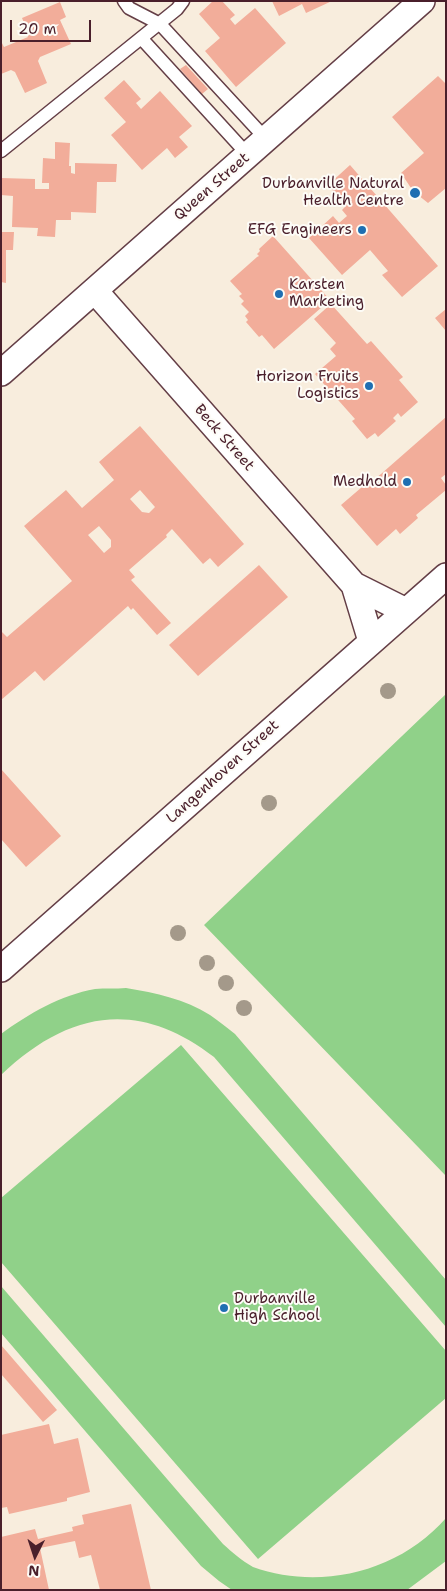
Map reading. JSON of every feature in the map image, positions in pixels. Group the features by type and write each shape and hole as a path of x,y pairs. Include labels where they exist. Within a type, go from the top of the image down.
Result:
{"street":[{"name":"Queen Street","path":"1,373 422,1"},
{"name":"Beck Street","path":"95,291 354,585 406,611"},
{"name":"Langenhoven Street","path":"1,969 446,576"},
{"name":"Beck Street","path":"354,585 371,641"}],"lane":[{"path":"124,1 129,8 160,24 257,147"},
{"path":"1,151 142,39 177,9 183,1"},
{"path":"142,39 257,147"}],"green space":[{"path":"446,694 446,1176 204,925"},
{"path":"126,988 159,995 191,1005 210,1015 235,1034 446,1280 446,1327 214,1057 186,1038 158,1026 131,1020 104,1020 78,1026 52,1037 26,1053 1,1075 1,1034 11,1027 45,1006 70,996 95,989"},
{"path":"181,1045 446,1351 446,1398 258,1559 1,1262 1,1198"},
{"path":"1,1286 223,1544 249,1565 279,1574 305,1577 357,1572 382,1564 405,1552 427,1537 446,1518 446,1561 407,1590 232,1590 201,1566 1,1333"}],"building":[{"path":"213,1 222,1 235,15 230,19 235,25 255,8 286,43 236,87 205,51 220,38 199,14"},
{"path":"272,1 332,1 306,13 302,4 279,16"},
{"path":"60,2 66,17 60,20 71,44 40,57 38,61 47,83 25,93 15,72 11,70 1,74 1,41 4,47 28,37 26,33 28,32 22,18"},
{"path":"186,65 208,89 202,94 180,69"},
{"path":"438,76 446,84 446,188 428,203 413,191 401,173 424,153 392,117"},
{"path":"124,80 141,99 136,103 141,109 160,91 192,126 179,137 188,147 175,158 167,148 142,170 111,135 126,122 104,98"},
{"path":"55,142 70,143 69,166 71,166 71,173 75,174 75,163 117,164 116,182 97,182 96,213 71,212 71,220 56,220 55,237 37,236 38,228 12,227 13,196 1,195 1,178 35,179 35,189 49,189 49,183 42,183 43,158 55,159"},
{"name":"EFG Engineers","path":"350,165 438,266 402,297 382,275 388,271 370,250 342,275 309,238 333,216 339,223 347,216 342,210 346,206 328,185"},
{"path":"1,232 14,232 13,250 6,250 6,283 1,282"},
{"path":"273,236 330,300 274,349 262,335 259,337 246,322 248,320 245,316 249,312 241,304 244,301 239,296 242,294 230,281 259,256 257,254 260,251 259,249"},
{"path":"331,304 367,344 371,341 403,377 399,380 418,402 401,417 398,413 393,418 396,421 378,437 375,433 367,439 352,421 355,419 315,374 336,356 330,349 336,343 314,319"},
{"path":"446,309 446,331 435,318"},
{"name":"Medhold","path":"446,417 446,474 441,478 446,485 446,490 416,515 418,518 400,534 396,529 377,546 341,505 381,474"},
{"path":"140,426 244,544 218,567 210,558 203,564 172,529 166,535 167,537 129,570 135,577 131,580 171,623 157,635 133,608 131,610 128,606 44,681 35,671 1,700 1,631 7,637 72,581 24,526 66,490 82,508 114,480 99,462","holes":["140,490 155,507 149,513 142,512 130,499","99,526 111,540 111,547 104,553 88,535"]},
{"path":"259,565 288,597 198,676 169,645"},
{"path":"1,769 61,836 26,867 1,839"},
{"path":"1,1345 57,1410 43,1422 1,1374"},
{"path":"49,1424 54,1444 78,1438 90,1492 67,1498 67,1501 9,1514 7,1507 1,1508 1,1435"},
{"path":"131,1504 151,1590 100,1590 91,1555 79,1558 75,1541 40,1548 49,1590 1,1590 1,1537 35,1529 38,1539 73,1531 72,1527 84,1524 82,1515"}],"place":[{"name":"Durbanville Natural Health Centre","path":"415,193"},
{"name":"EFG Engineers","path":"362,230"},
{"name":"Karsten Marketing","path":"279,294"},
{"name":"Horizon Fruits Logistics","path":"369,386"},
{"name":"Medhold","path":"407,482"},
{"name":"Durbanville High School","path":"224,1308"}]}
